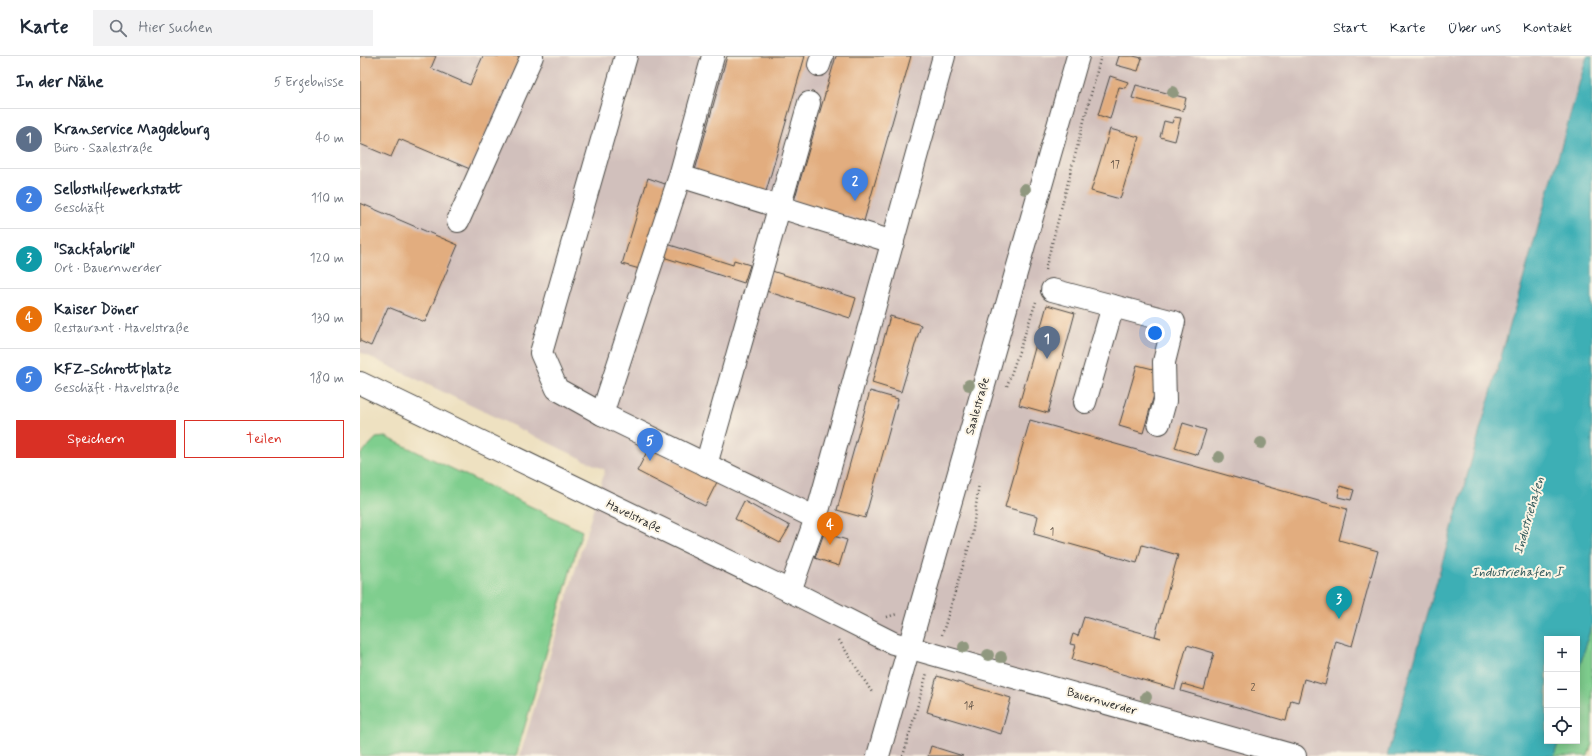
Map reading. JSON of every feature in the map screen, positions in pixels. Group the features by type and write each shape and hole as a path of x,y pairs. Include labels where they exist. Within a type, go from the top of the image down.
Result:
{"street":[{"path":"458,221 532,56"},
{"path":"626,56 541,354 557,389 602,414 816,518"},
{"path":"602,414 680,176 713,56"},
{"path":"790,591 816,518 944,56"},
{"name":"Saalestraße","path":"878,756 908,649 924,600 1011,287 1078,56"},
{"path":"706,465 810,103"},
{"path":"680,176 893,242"},
{"path":"1045,286 1174,322 1164,362 1165,401 1159,423"},
{"path":"1085,402 1113,306"},
{"name":"Havelstraße","path":"360,383 908,649"},
{"name":"Bauernwerder","path":"908,649 1295,756"}],"path":[{"name":"Saalestraße","path":"1007,387 1045,286 1101,56"},
{"path":"940,638 946,625 972,536 980,477"},
{"path":"846,620 838,639 874,693"},
{"path":"903,756 928,669"}],"shaded area":[{"path":"360,56 1587,56 1387,756 520,756 605,470 360,352"}],"green space":[{"path":"386,437 582,531 516,756 360,756 360,455 376,438"},
{"path":"1592,623 1592,743 1588,756 1554,756 1558,744 1580,744 1580,665"}],"water":[{"name":"Industriehafen I","path":"1587,56 1592,56 1592,623 1580,665 1580,636 1544,636 1544,744 1558,744 1554,756 1387,756"}],"building":[{"path":"360,56 436,56 431,68 470,85 483,56 520,56 470,169 399,139 391,157 360,144"},
{"path":"727,56 805,56 765,195 694,174"},
{"path":"836,56 911,56 864,221 794,201"},
{"path":"1119,56 1133,56 1142,58 1138,71 1116,65"},
{"path":"1110,76 1128,82 1125,88 1119,87 1110,119 1098,115"},
{"path":"1136,85 1186,98 1183,111 1132,98"},
{"path":"1174,117 1181,118 1175,141 1160,137 1164,121 1172,123"},
{"path":"1110,129 1139,137 1120,199 1091,191"},
{"path":"648,178 668,185 643,270 622,264"},
{"path":"360,203 458,245 425,322 388,307 371,346 360,341"},
{"path":"667,244 733,265 734,260 750,265 744,283 663,257"},
{"path":"772,271 856,298 850,318 766,291"},
{"path":"1047,305 1075,313 1048,413 1019,405"},
{"path":"890,316 921,325 901,392 872,383"},
{"path":"1137,365 1161,371 1143,433 1119,426"},
{"path":"870,391 898,399 865,518 837,510"},
{"path":"1030,420 1347,509 1339,540 1378,551 1352,646 1336,641 1325,685 1304,679 1298,702 1291,700 1286,721 1181,691 1183,684 1204,690 1214,653 1187,645 1175,689 1072,660 1076,645 1070,644 1073,634 1078,636 1084,617 1161,638 1155,636 1178,555 1142,545 1137,563 1034,534 1038,516 1005,507"},
{"path":"1183,423 1206,430 1198,455 1175,448"},
{"path":"649,448 717,482 705,506 637,471"},
{"path":"1340,486 1354,490 1351,500 1338,497"},
{"path":"744,501 790,526 780,543 735,519"},
{"path":"824,533 847,540 839,566 815,558"},
{"path":"937,676 1011,698 1001,734 927,712"},
{"path":"931,746 963,756 928,756"}],"place":[{"name":"Selbsthilfewerkstatt","path":"855,201"},
{"name":"Kranservice Magdeburg","path":"1047,359"},
{"name":"KFZ-Schrottplatz","path":"650,461"},
{"name":"Kaiser Döner","path":"830,545"},
{"name":"\"Sackfabrik\"","path":"1339,619"}],"water label":[{"name":"Industriehafen","path":"1528,515"}]}
